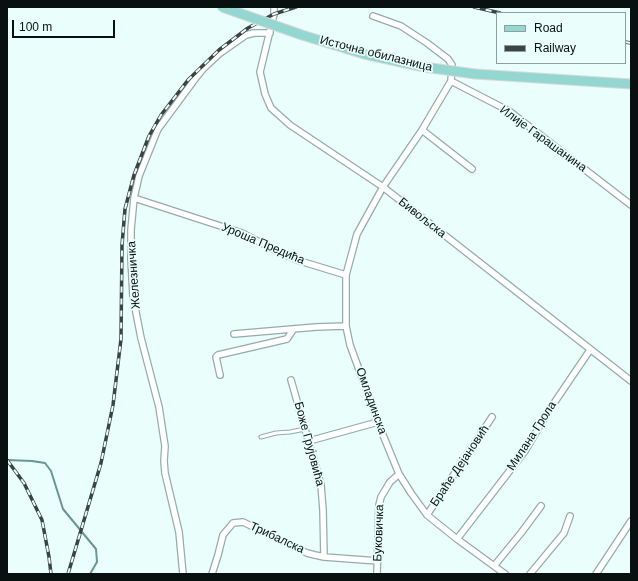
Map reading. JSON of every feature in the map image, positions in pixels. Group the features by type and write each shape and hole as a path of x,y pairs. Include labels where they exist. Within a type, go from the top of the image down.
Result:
{"main road":[{"name":"Источна обилазница","path":"222,7 302,35 364,54 424,67 475,74 631,84"}],"street":[{"name":"Бивољска","path":"274,7 270,33 260,72 264,94 271,108 290,125 383,187 631,381"},
{"path":"373,16 401,26 448,59 452,65 451,81 422,130 383,187"},
{"name":"Железничка","path":"183,574 179,532 165,473 165,446 159,407 141,338 133,297 130,258 134,198 139,176 158,129 203,69 220,54 246,35 254,33 270,33"},
{"name":"Илије Гарашанина","path":"451,81 509,112 631,205"},
{"path":"422,130 472,169"},
{"name":"Омладинска","path":"383,187 357,234 346,275 346,326 350,345 399,474 427,515 505,574"},
{"name":"Уроша Предића","path":"134,198 242,233 300,261 346,275"},
{"path":"234,334 346,326"},
{"path":"220,375 216,358 218,355 287,339 292,330"},
{"name":"Милана Грола","path":"457,539 525,451 548,412 590,350"},
{"name":"Боже Грујовића","path":"291,380 321,485 324,557"},
{"name":"Браће Дејановић","path":"427,515 492,417"},
{"path":"309,441 378,422"},
{"name":"Буковичка","path":"377,574 379,505 381,497 390,482 399,474"},
{"path":"494,566 521,534 541,506"},
{"path":"530,574 564,533 570,516"},
{"path":"596,574 631,521"},
{"name":"Трибалска","path":"212,574 223,535 232,523 243,522 308,553 324,557 378,561"}],"lane":[{"path":"261,436 305,429"}],"waterway":[{"path":"7,460 45,463 51,471 63,509 96,549 97,562 90,574"}],"railway":[{"path":"68,574 101,463 113,405 121,339 122,245 125,209 134,175 149,136 161,115 188,80 219,50 248,28 274,14 296,7"},
{"path":"474,7 496,12"},
{"path":"626,42 631,43"},
{"path":"7,460 24,483 42,520 51,574"}]}
